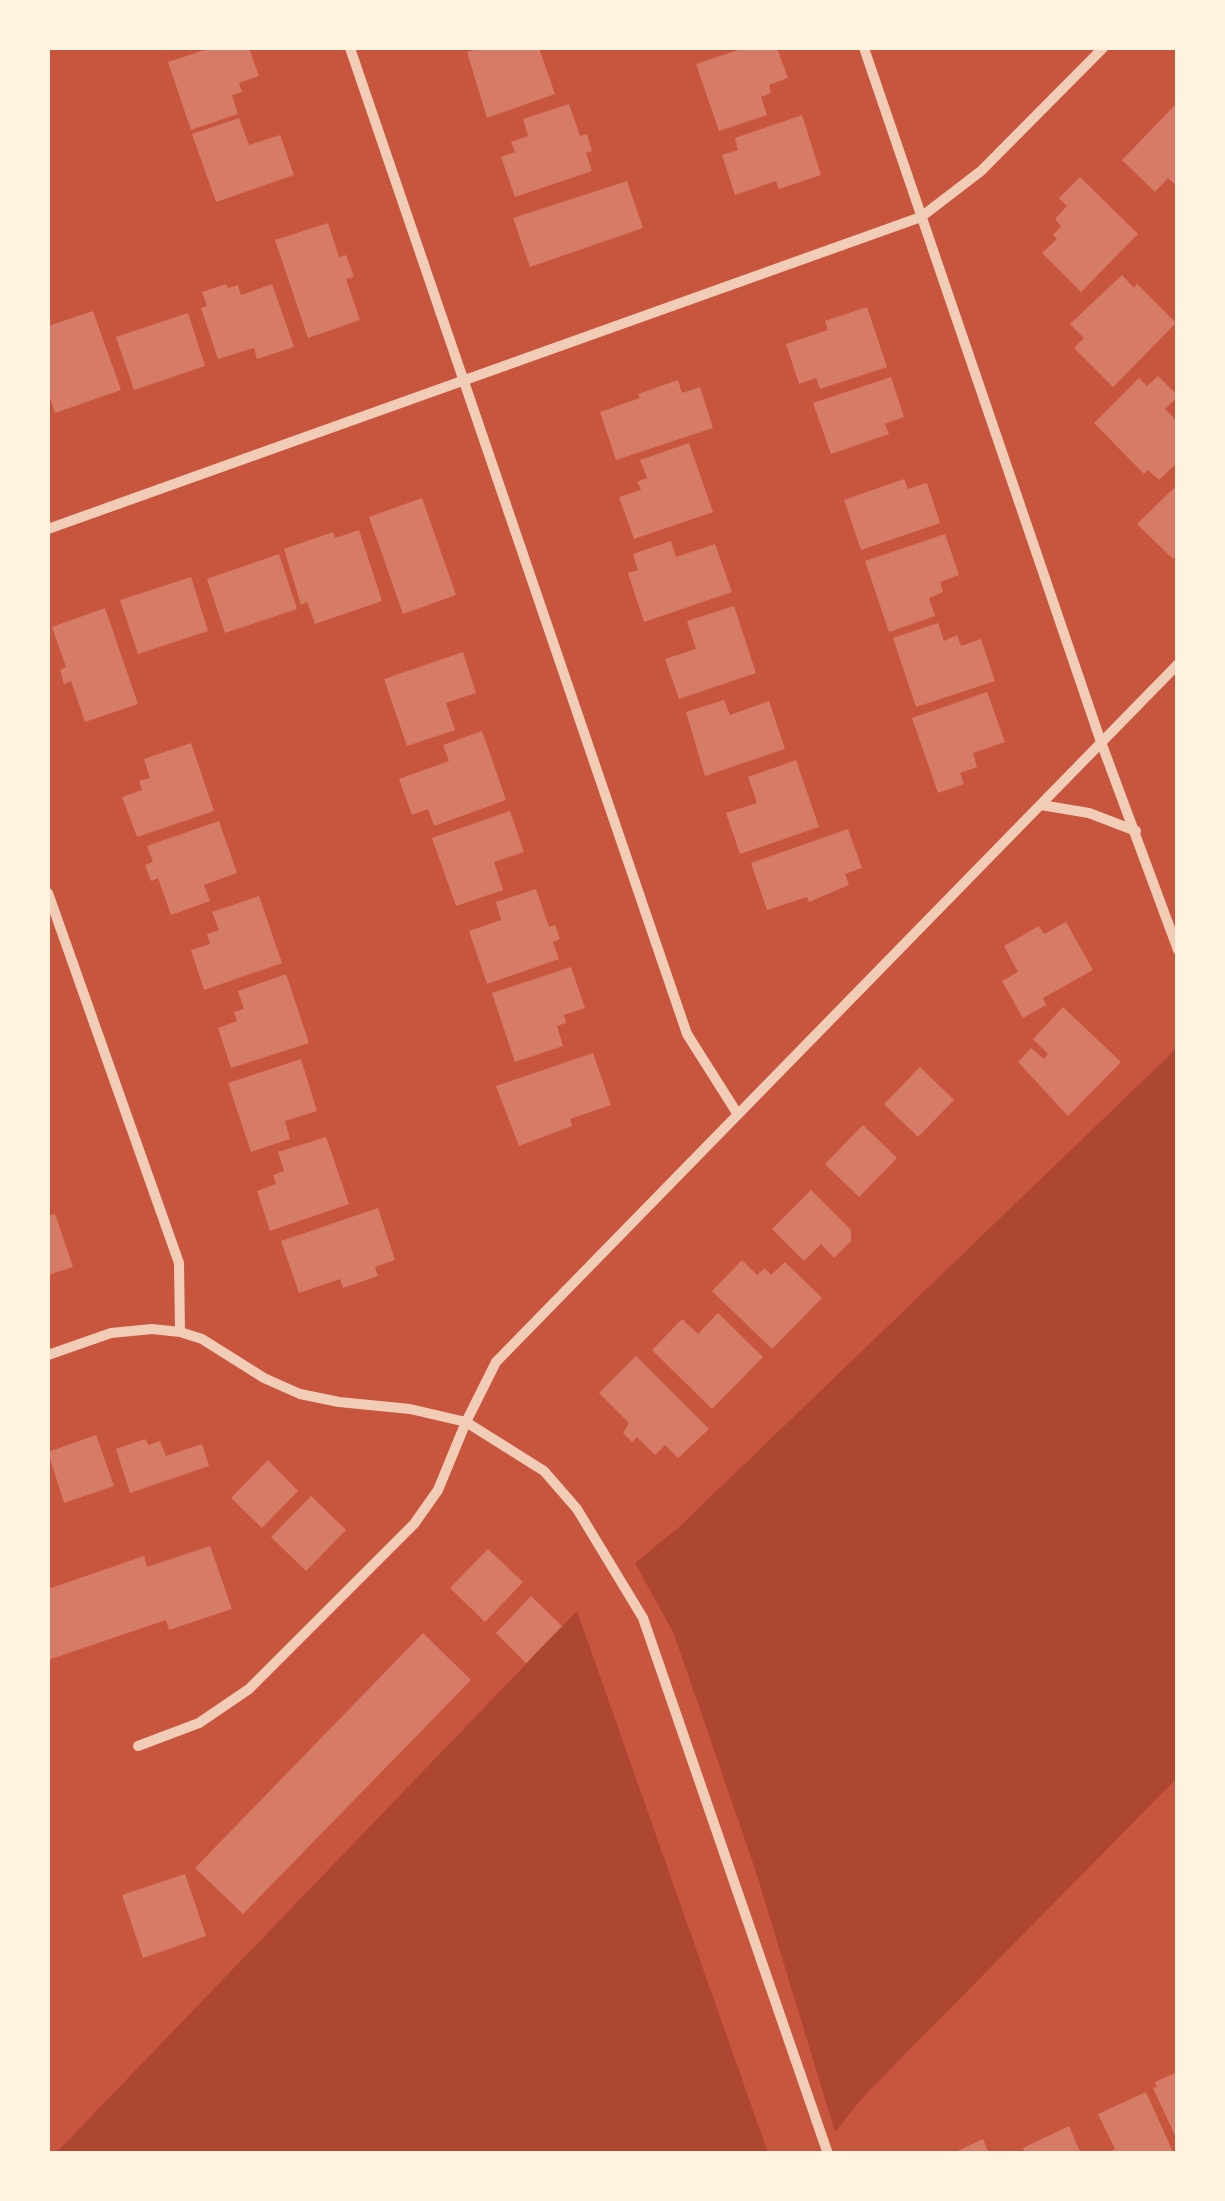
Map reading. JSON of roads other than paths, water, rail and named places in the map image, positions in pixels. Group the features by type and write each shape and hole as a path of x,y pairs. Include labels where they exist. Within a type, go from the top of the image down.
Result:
{"street":[{"path":"350,48 686,1034 737,1113"},
{"path":"864,48 1101,742 1178,950"},
{"path":"48,530 463,378 921,217 982,171 1104,48"},
{"path":"138,1746 199,1723 249,1689 414,1524 438,1490 496,1362 1178,664"},
{"path":"1041,805 1089,813 1136,831"},
{"path":"48,893 178,1263 180,1332"},
{"path":"48,1355 110,1333 180,1332 202,1339 264,1378 300,1394 339,1402 410,1408 466,1422 544,1471 577,1509 643,1618 828,2154"}]}
